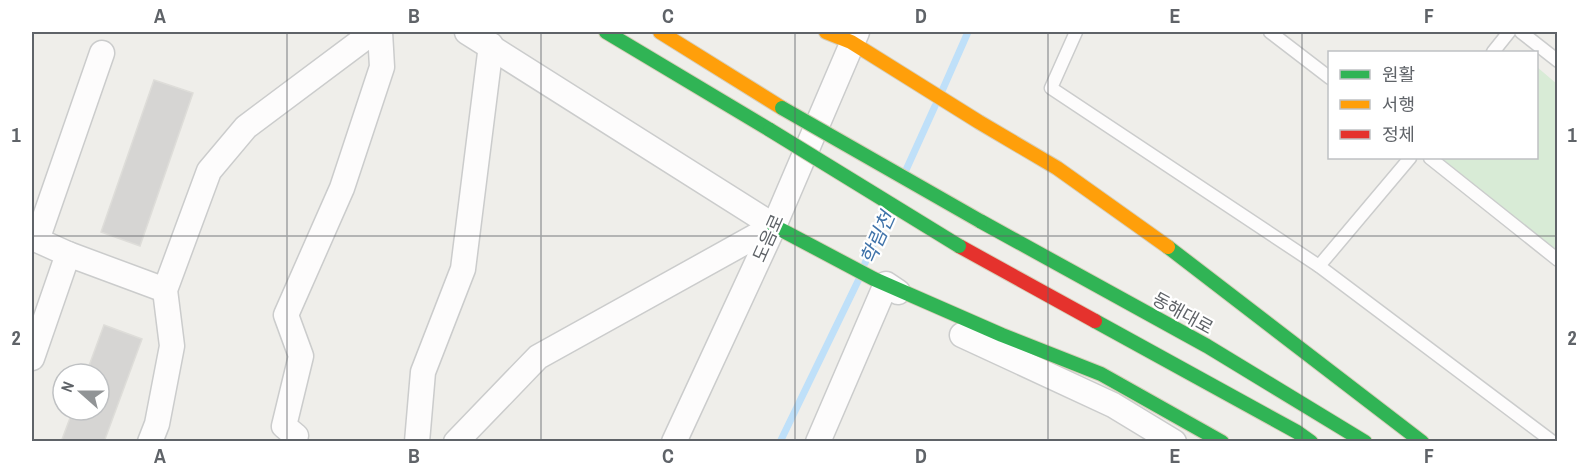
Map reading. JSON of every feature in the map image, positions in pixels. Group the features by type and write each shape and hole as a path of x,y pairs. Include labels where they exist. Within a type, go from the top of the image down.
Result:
{"main road":[{"path":"606,32 959,246 1311,441"},
{"name":"동해대로","path":"660,32 782,108 980,221 1207,346 1365,441"},
{"path":"826,32 854,37 980,122 1057,168 1176,252 1422,441"},
{"path":"774,226 880,282 1002,335 1101,374 1222,441"}],"street":[{"path":"150,441 157,424 172,346 165,290 209,171 246,128 373,32"},
{"path":"303,440 284,426 301,356 286,315 342,189 379,78 382,67 380,32"},
{"path":"456,441 538,357 774,226 491,45 467,32"},
{"name":"도음로","path":"674,441 774,226 854,37"},
{"path":"417,441 423,372 463,268 491,45"},
{"path":"102,53 34,239 165,290"},
{"path":"32,358 68,254"},
{"path":"818,441 880,282 960,333 1113,405 1174,441"}],"lane":[{"path":"1076,32 1051,88 1319,266 1553,441"},
{"path":"1270,32 1328,77"},
{"path":"1494,51 1509,32"},
{"path":"1521,32 1557,61"},
{"path":"1319,266 1409,159"},
{"path":"1431,159 1557,261"}],"green space":[{"path":"1538,68 1557,84 1557,247 1555,250 1442,159 1538,159"}],"building":[{"path":"154,80 193,93 140,246 101,232"},
{"path":"104,325 142,339 104,442 61,442 68,422 111,422 111,362 90,362"}],"waterway":[{"name":"학림천","path":"942,91 968,32"},
{"name":"학림천","path":"906,170 935,106"},
{"name":"학림천","path":"865,263 887,213"},
{"name":"학림천","path":"780,442 859,279"}],"traffic: fast":[{"path":"606,32 770,130"},
{"path":"782,108 980,221"},
{"path":"770,130 959,246"},
{"path":"980,221 1207,346 1365,442"},
{"path":"774,226 874,279 1002,335 1101,374 1222,442"},
{"path":"1168,247 1422,442"},
{"path":"1095,321 1297,432 1311,442"}],"traffic: slow":[{"path":"660,32 782,108"},
{"path":"826,32 851,42 1057,168 1168,247"}],"traffic: jam":[{"path":"959,246 1095,321"}]}
